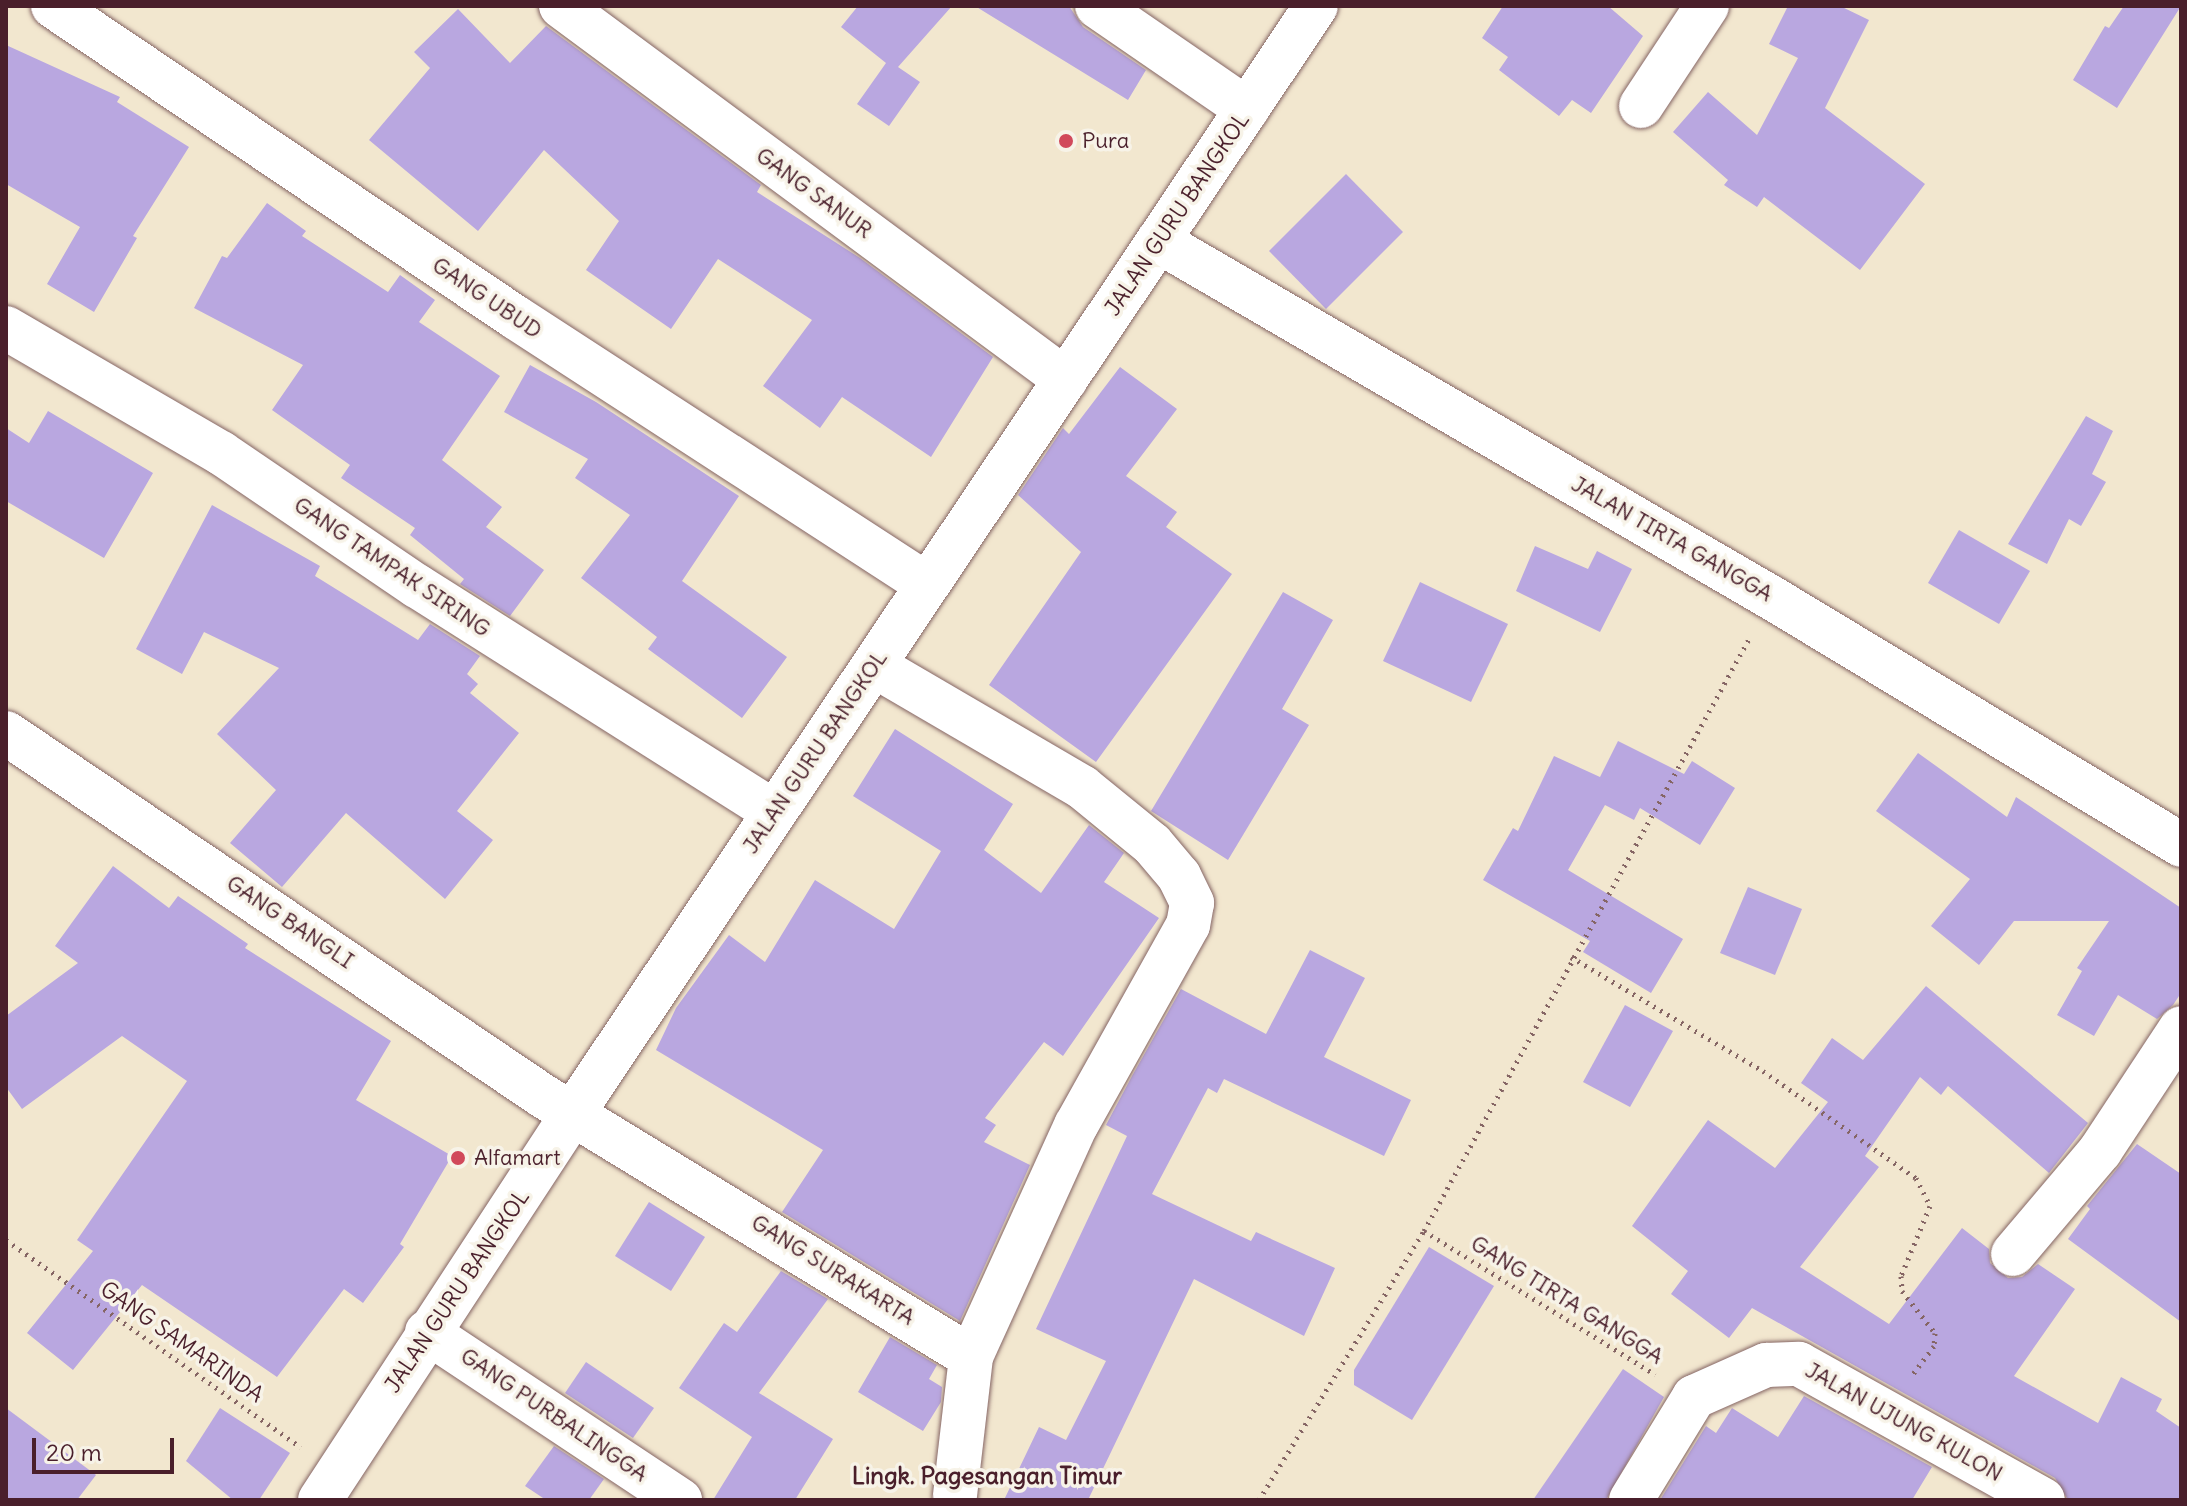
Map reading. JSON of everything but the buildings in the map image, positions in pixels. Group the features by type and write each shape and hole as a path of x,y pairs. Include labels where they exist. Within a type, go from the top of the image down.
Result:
{"street":[{"name":"GANG UBUD","path":"53,6 502,309 926,584"},
{"name":"GANG SANUR","path":"561,6 1066,380"},
{"path":"1097,6 1247,109"},
{"name":"JALAN GURU BANGKOL","path":"328,1487 427,1332 494,1240 573,1113 1316,6"},
{"path":"1641,106 1707,6"},
{"name":"JALAN TIRTA GANGGA","path":"1158,241 1772,598 2181,845"},
{"name":"GANG TAMPAK SIRING","path":"6,328 221,453 417,586 774,812"},
{"path":"875,666 1082,787 1152,844 1179,876 1192,903 1188,925 1076,1125 971,1357 955,1496"},
{"name":"GANG BANGLI","path":"6,733 573,1113"},
{"path":"2013,1254 2100,1151 2181,1028"},
{"name":"GANG SURAKARTA","path":"573,1113 971,1357"},
{"name":"GANG PURBALINGGA","path":"427,1332 680,1500"},
{"name":"JALAN UJUNG KULON","path":"1694,1397 1766,1365 1799,1364 1886,1410 1992,1487 2043,1500"},
{"path":"1631,1500 1694,1397"}],"path":[{"path":"1259,1500 1424,1231 1571,957 1772,598"},
{"path":"1571,957 1763,1071 1923,1187 1930,1206 1901,1276 1902,1291 1932,1324 1934,1346 1886,1410"},
{"name":"GANG TIRTA GANGGA","path":"1424,1231 1694,1397"},
{"name":"GANG SAMARINDA","path":"6,1240 195,1368 328,1487"}],"place":[{"name":"Pura","path":"1066,141"},
{"name":"Alfamart","path":"458,1158"}],"district":[{"name":"Lingk. Pagesangan Timur","path":"987,1476"}]}
